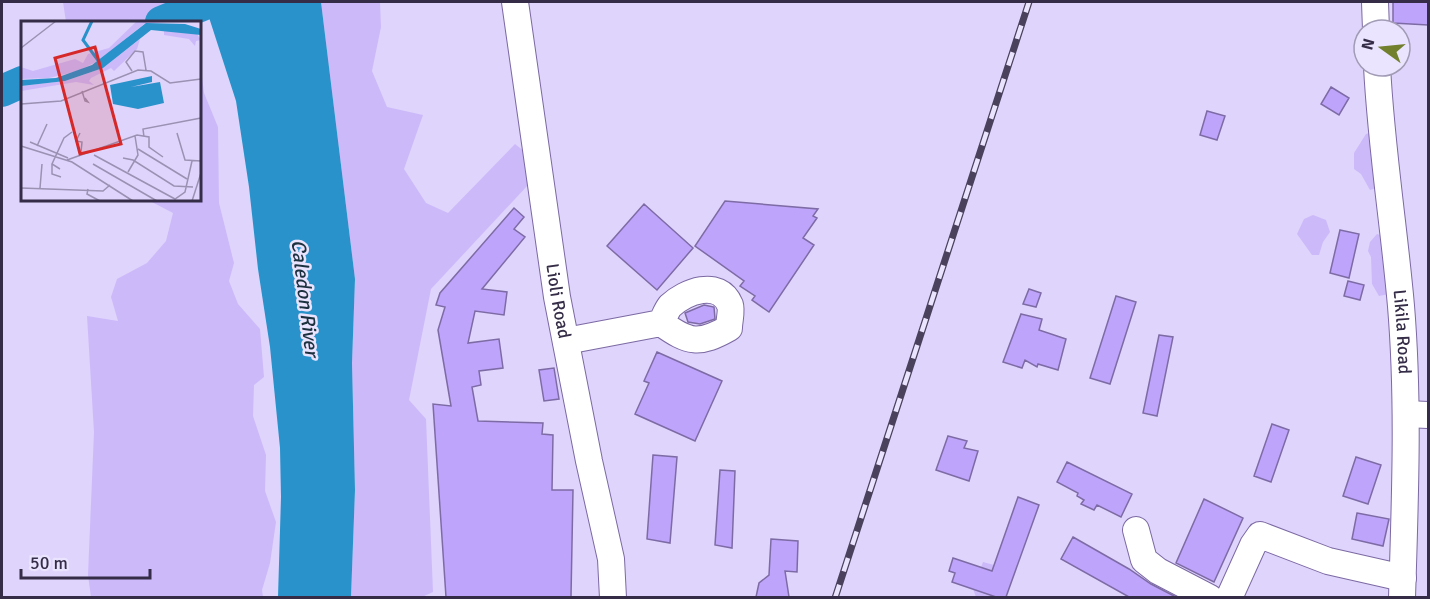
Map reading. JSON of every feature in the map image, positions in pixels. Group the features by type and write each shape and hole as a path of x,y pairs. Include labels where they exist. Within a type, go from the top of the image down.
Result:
{"street":[{"name":"Lioli Road","path":"515,2 557,297 611,559 613,597"},
{"path":"1375,2 1376,18"},
{"name":"Likila Road","path":"1378,78 1379,110 1401,307 1417,415 1402,588"},
{"path":"566,341 661,323"},
{"path":"1136,530 1144,560 1158,571 1210,597"},
{"path":"1229,597 1260,535 1402,588"}],"shaded area":[{"path":"63,2 198,2 200,5 199,21 66,21"},
{"path":"321,2 380,2 381,27 372,71 387,107 423,115 404,169 426,203 448,213 515,144 525,152 528,185 431,289 409,400 426,419 433,592 422,597 351,597 355,490 352,363 355,279"},
{"path":"201,70 204,93 218,127 219,203 234,263 229,281 238,304 260,329 264,377 254,385 253,416 266,455 265,491 276,522 270,563 262,590 263,597 91,597 88,575 94,432 87,316 118,321 111,297 117,279 147,263 166,241 173,213 150,201 201,201"},
{"path":"1377,131 1383,186 1370,190 1361,174 1354,169 1354,153 1366,134"},
{"path":"1313,215 1326,220 1330,232 1323,242 1319,255 1312,255 1297,234 1304,219"},
{"path":"1377,234 1386,237 1389,294 1379,296 1372,284 1371,257 1368,251 1370,242"},
{"path":"983,562 994,565 984,593 996,597 976,597 973,589"}],"water":[{"name":"Caledon River","path":"204,2 321,2 355,279 352,363 355,490 351,597 278,597 280,448 270,347 236,101"}],"building":[{"path":"1393,2 1428,2 1428,25 1412,24 1412,18 1393,18"},
{"path":"1331,87 1349,98 1339,115 1321,104"},
{"path":"1207,111 1225,116 1217,140 1200,135"},
{"path":"725,201 818,209 813,216 817,218 803,238 814,245 769,312 752,300 755,296 740,286 744,281 695,246"},
{"path":"644,204 693,248 657,290 607,246"},
{"path":"514,208 524,217 514,229 525,237 482,289 507,292 504,315 475,311 468,343 499,339 503,368 479,371 481,385 472,387 478,421 543,423 542,434 553,435 552,490 573,490 571,597 446,597 433,404 451,406 438,330 445,307 436,305 440,293"},
{"path":"1340,230 1359,234 1349,278 1330,273"},
{"path":"1348,281 1364,285 1360,300 1344,296"},
{"path":"1029,289 1041,293 1036,307 1023,304"},
{"path":"1116,296 1136,302 1110,384 1090,378"},
{"path":"704,305 714,307 715,319 700,324 688,322 685,313"},
{"path":"1021,314 1042,319 1039,330 1066,339 1058,370 1038,364 1037,367 1025,360 1022,368 1003,362"},
{"path":"1159,335 1173,337 1157,416 1143,413"},
{"path":"657,352 722,381 695,441 635,414 649,383 644,381"},
{"path":"554,368 559,399 544,401 539,370"},
{"path":"1272,424 1289,430 1271,482 1254,476"},
{"path":"948,436 967,441 964,448 978,451 969,481 936,470"},
{"path":"653,455 677,457 670,543 647,539"},
{"path":"1356,457 1381,465 1368,504 1343,496"},
{"path":"1067,462 1132,494 1121,517 1097,505 1094,510 1081,504 1084,500 1077,496 1078,493 1057,482"},
{"path":"720,470 735,471 732,548 715,545"},
{"path":"1018,497 1039,505 1006,597 996,597 952,582 955,573 949,571 953,558 992,571"},
{"path":"1204,499 1243,518 1214,582 1176,563"},
{"path":"1357,513 1389,519 1383,546 1352,539"},
{"path":"1073,537 1176,597 1129,597 1061,559"},
{"path":"771,539 798,541 797,572 785,571 789,597 756,597 759,583 769,575"}],"waterway":[{"path":"163,21 210,2"},
{"path":"2,91 21,82"}],"railway":[{"path":"835,598 1029,2"}]}
